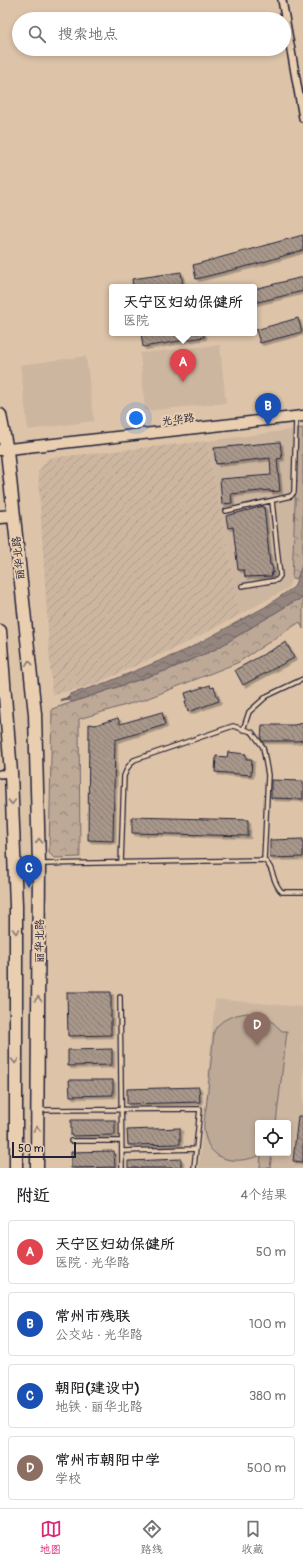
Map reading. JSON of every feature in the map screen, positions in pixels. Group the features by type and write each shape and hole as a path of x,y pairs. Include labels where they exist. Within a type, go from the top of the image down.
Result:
{"main road":[{"name":"丽华北路","path":"0,416 2,451 14,516 34,714 40,864 37,1168"},
{"name":"光华路","path":"2,451 299,417"},
{"path":"0,517 14,516"},
{"name":"丽华北路","path":"0,630 8,721 6,773 16,906 16,1168"}],"street":[{"path":"282,0 284,12"},
{"path":"291,51 303,118"}],"lane":[{"path":"226,511 290,496 294,492 299,417"},
{"path":"242,586 277,580 280,576 272,501"},
{"path":"243,730 249,712 267,696 303,679"},
{"path":"121,863 124,776 128,767 134,760 233,726 252,732 263,747 268,775 264,860"},
{"path":"40,864 264,860 269,864 277,887 282,892 303,892"},
{"path":"120,996 122,1168"},
{"path":"37,1110 200,1109 194,1168"},
{"path":"71,1141 121,1141"},
{"path":"122,1151 196,1149"}],"shaded area":[{"path":"220,345 226,403 145,411 140,353"},
{"path":"86,356 94,421 28,430 20,365"},
{"path":"298,429 292,579 288,588 240,615 207,441"},
{"path":"207,441 240,615 184,644 93,685 52,695 38,472 48,458"},
{"path":"215,999 303,1007 303,1168 199,1168"}],"green space":[{"path":"303,428 303,578 292,579 298,429"},
{"path":"303,598 303,629 300,622 237,663 146,699 79,719 80,857 54,858 49,853 52,709 168,670 216,649 293,602"},
{"path":"247,1013 266,1016 282,1031 287,1031 276,1120 255,1120 255,1156 258,1156 244,1160 227,1159 213,1152 208,1145 204,1131 214,1031 220,1023 233,1016"},
{"path":"261,1156 272,1156 270,1168 260,1168"}],"water":[{"path":"303,562 303,598 293,602 216,649 168,670 73,702 65,699 70,694 103,684 186,650 265,607 294,587"}],"building":[{"path":"303,235 303,250 260,263 196,279 193,265"},
{"path":"181,272 183,284 133,284 132,279"},
{"path":"303,277 303,291 257,302 257,288"},
{"path":"298,318 302,332 260,343 257,330"},
{"path":"141,336 204,336 204,337 143,347"},
{"path":"280,442 282,458 277,459 280,491 270,492 270,490 231,494 232,503 222,504 220,479 271,475 270,458 216,464 214,448"},
{"path":"264,506 270,565 272,565 273,573 271,573 272,576 245,577 244,570 238,570 233,527 228,528 226,516"},
{"path":"286,642 294,658 243,685 235,670"},
{"path":"210,685 211,688 214,687 219,701 188,712 185,701 187,700 185,693"},
{"path":"162,712 165,725 115,740 113,841 88,840 89,724 95,725 118,718 120,724"},
{"path":"303,723 303,740 262,741 261,739 262,725 294,725"},
{"path":"228,752 246,754 246,759 252,759 251,775 215,772 216,756 227,757"},
{"path":"271,780 303,781 303,799 271,798"},
{"path":"132,817 248,820 248,836 132,833"},
{"path":"303,839 303,857 270,858 270,840"},
{"path":"67,992 111,992 111,1035 68,1036"},
{"path":"112,1049 112,1065 68,1066 68,1050"},
{"path":"69,1080 113,1080 113,1095 70,1096"},
{"path":"199,1087 200,1102 127,1104 127,1089"},
{"path":"298,1116 303,1116 303,1162 293,1161"},
{"path":"71,1120 115,1120 115,1135 71,1136"},
{"path":"180,1128 180,1144 128,1145 127,1130"},
{"path":"114,1151 115,1167 71,1168 71,1152"},
{"path":"181,1159 181,1168 128,1168 128,1161"}],"waterway":[{"path":"61,700 69,698"}],"place":[{"name":"天宁区妇幼保健所","path":"183,382"},
{"name":"常州市残联","path":"268,426"},
{"name":"朝阳(建设中)","path":"29,888"},
{"name":"常州市朝阳中学","path":"257,1045"}]}
